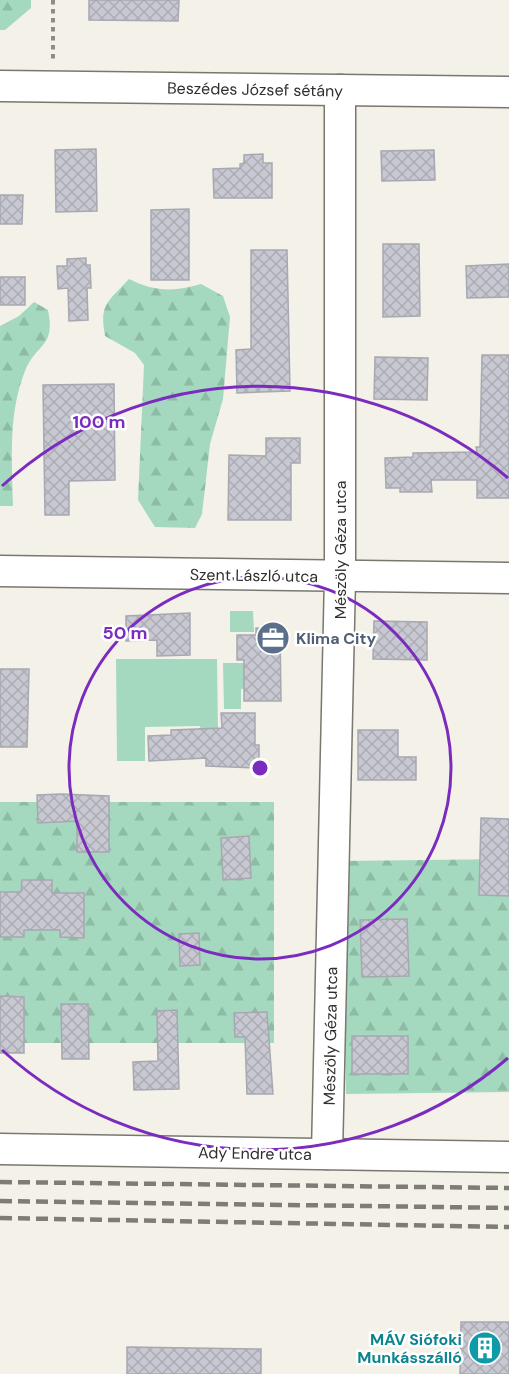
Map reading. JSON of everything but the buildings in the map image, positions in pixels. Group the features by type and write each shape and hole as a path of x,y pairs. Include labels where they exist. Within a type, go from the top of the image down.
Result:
{"street":[{"name":"Beszédes József sétány","path":"0,86 509,92"},
{"name":"Mészöly Géza utca","path":"327,1154 340,577 340,90"},
{"name":"Szent László utca","path":"0,571 509,578"},
{"name":"Ady Endre utca","path":"0,1149 509,1157"}],"path":[{"path":"52,0 54,86"}],"green space":[{"path":"0,0 31,0 31,8 5,30 0,30"},
{"path":"129,279 147,286 165,289 201,284 223,296 230,317 223,399 210,444 202,514 195,528 155,527 138,500 144,365 135,353 105,336 103,325 104,310 107,304"},
{"path":"34,302 48,310 49,332 44,344 29,362 20,387 12,437 13,506 0,506 0,326 19,316"},
{"path":"230,611 253,611 254,632 230,632"},
{"path":"116,659 217,659 218,732 201,732 200,726 145,727 145,761 117,761"},
{"path":"223,663 253,663 253,688 241,689 241,709 224,709"},
{"path":"0,802 274,802 274,1043 0,1043"},
{"path":"509,859 509,1092 346,1094 342,861"}],"railway":[{"path":"0,1182 509,1188"},
{"path":"0,1201 509,1208"},
{"path":"0,1218 509,1227"}],"place":[{"name":"Klima City","path":"273,638"},
{"name":"MÁV Siófoki Munkásszálló","path":"485,1348"}]}
